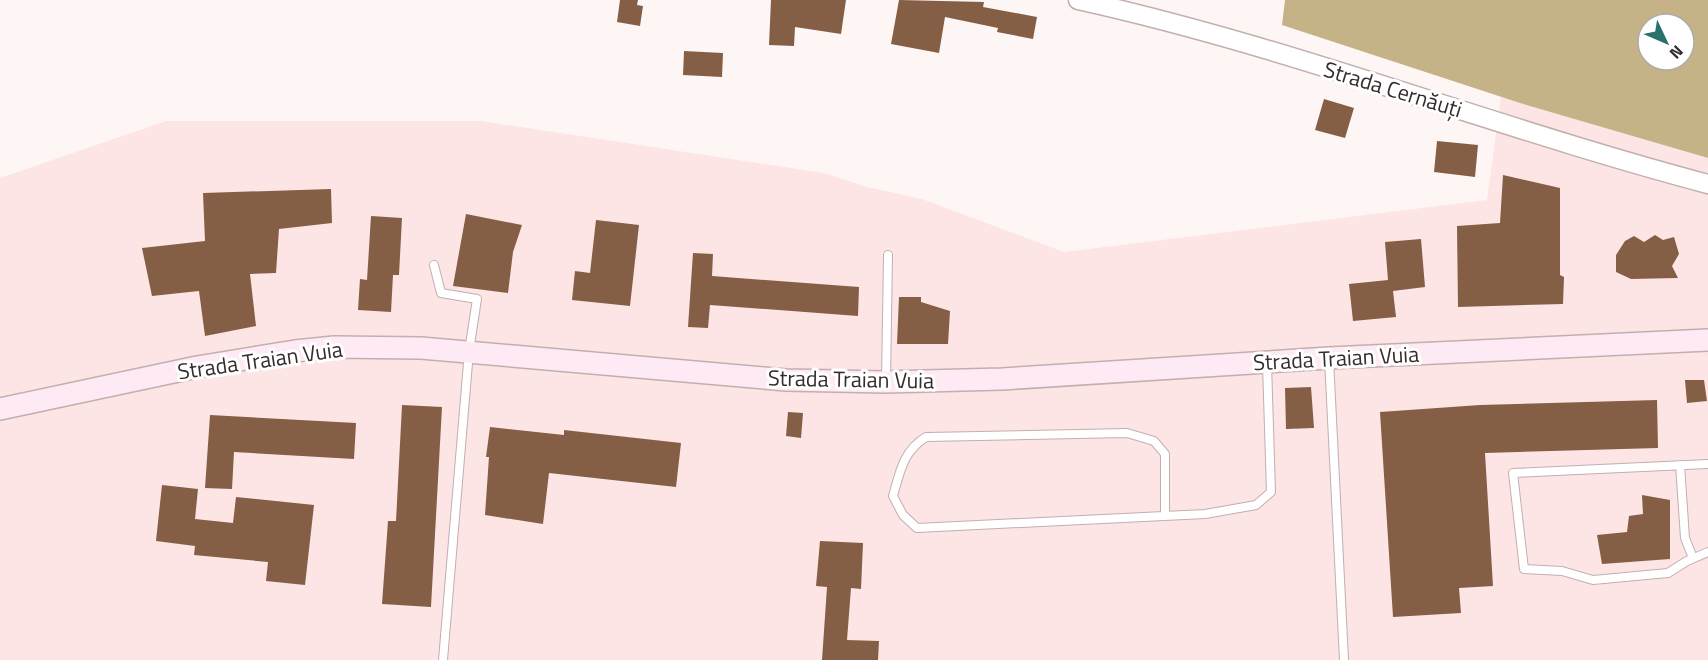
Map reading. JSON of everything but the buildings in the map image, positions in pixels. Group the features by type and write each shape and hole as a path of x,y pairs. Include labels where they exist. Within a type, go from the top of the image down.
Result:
{"main road":[{"name":"Strada Traian Vuia","path":"0,409 197,367 314,348 376,347 469,351 786,380 886,382 1002,379 1329,358 1708,340"}],"street":[{"name":"Strada Cernăuți","path":"1078,0 1204,31 1613,159 1708,184"}],"lane":[{"path":"886,382 888,255"},
{"path":"434,265 441,293 477,300 469,351 443,660"},
{"path":"1329,358 1344,660"},
{"path":"1165,515 1165,454 1154,441 1127,433 926,437 913,445 905,457 893,496 903,515 917,528 1165,515 1239,509 1256,505 1270,492 1267,362"},
{"path":"1708,464 1513,473 1524,569 1562,571 1593,580 1668,573 1708,552"},
{"path":"1680,465 1685,538 1694,558"}],"shaded area":[{"path":"1285,0 1708,0 1708,158 1520,103 1282,25"},
{"path":"1501,97 1708,158 1708,660 0,660 0,178 166,121 481,121 824,173 867,187 922,199 1064,252 1487,200"}]}
